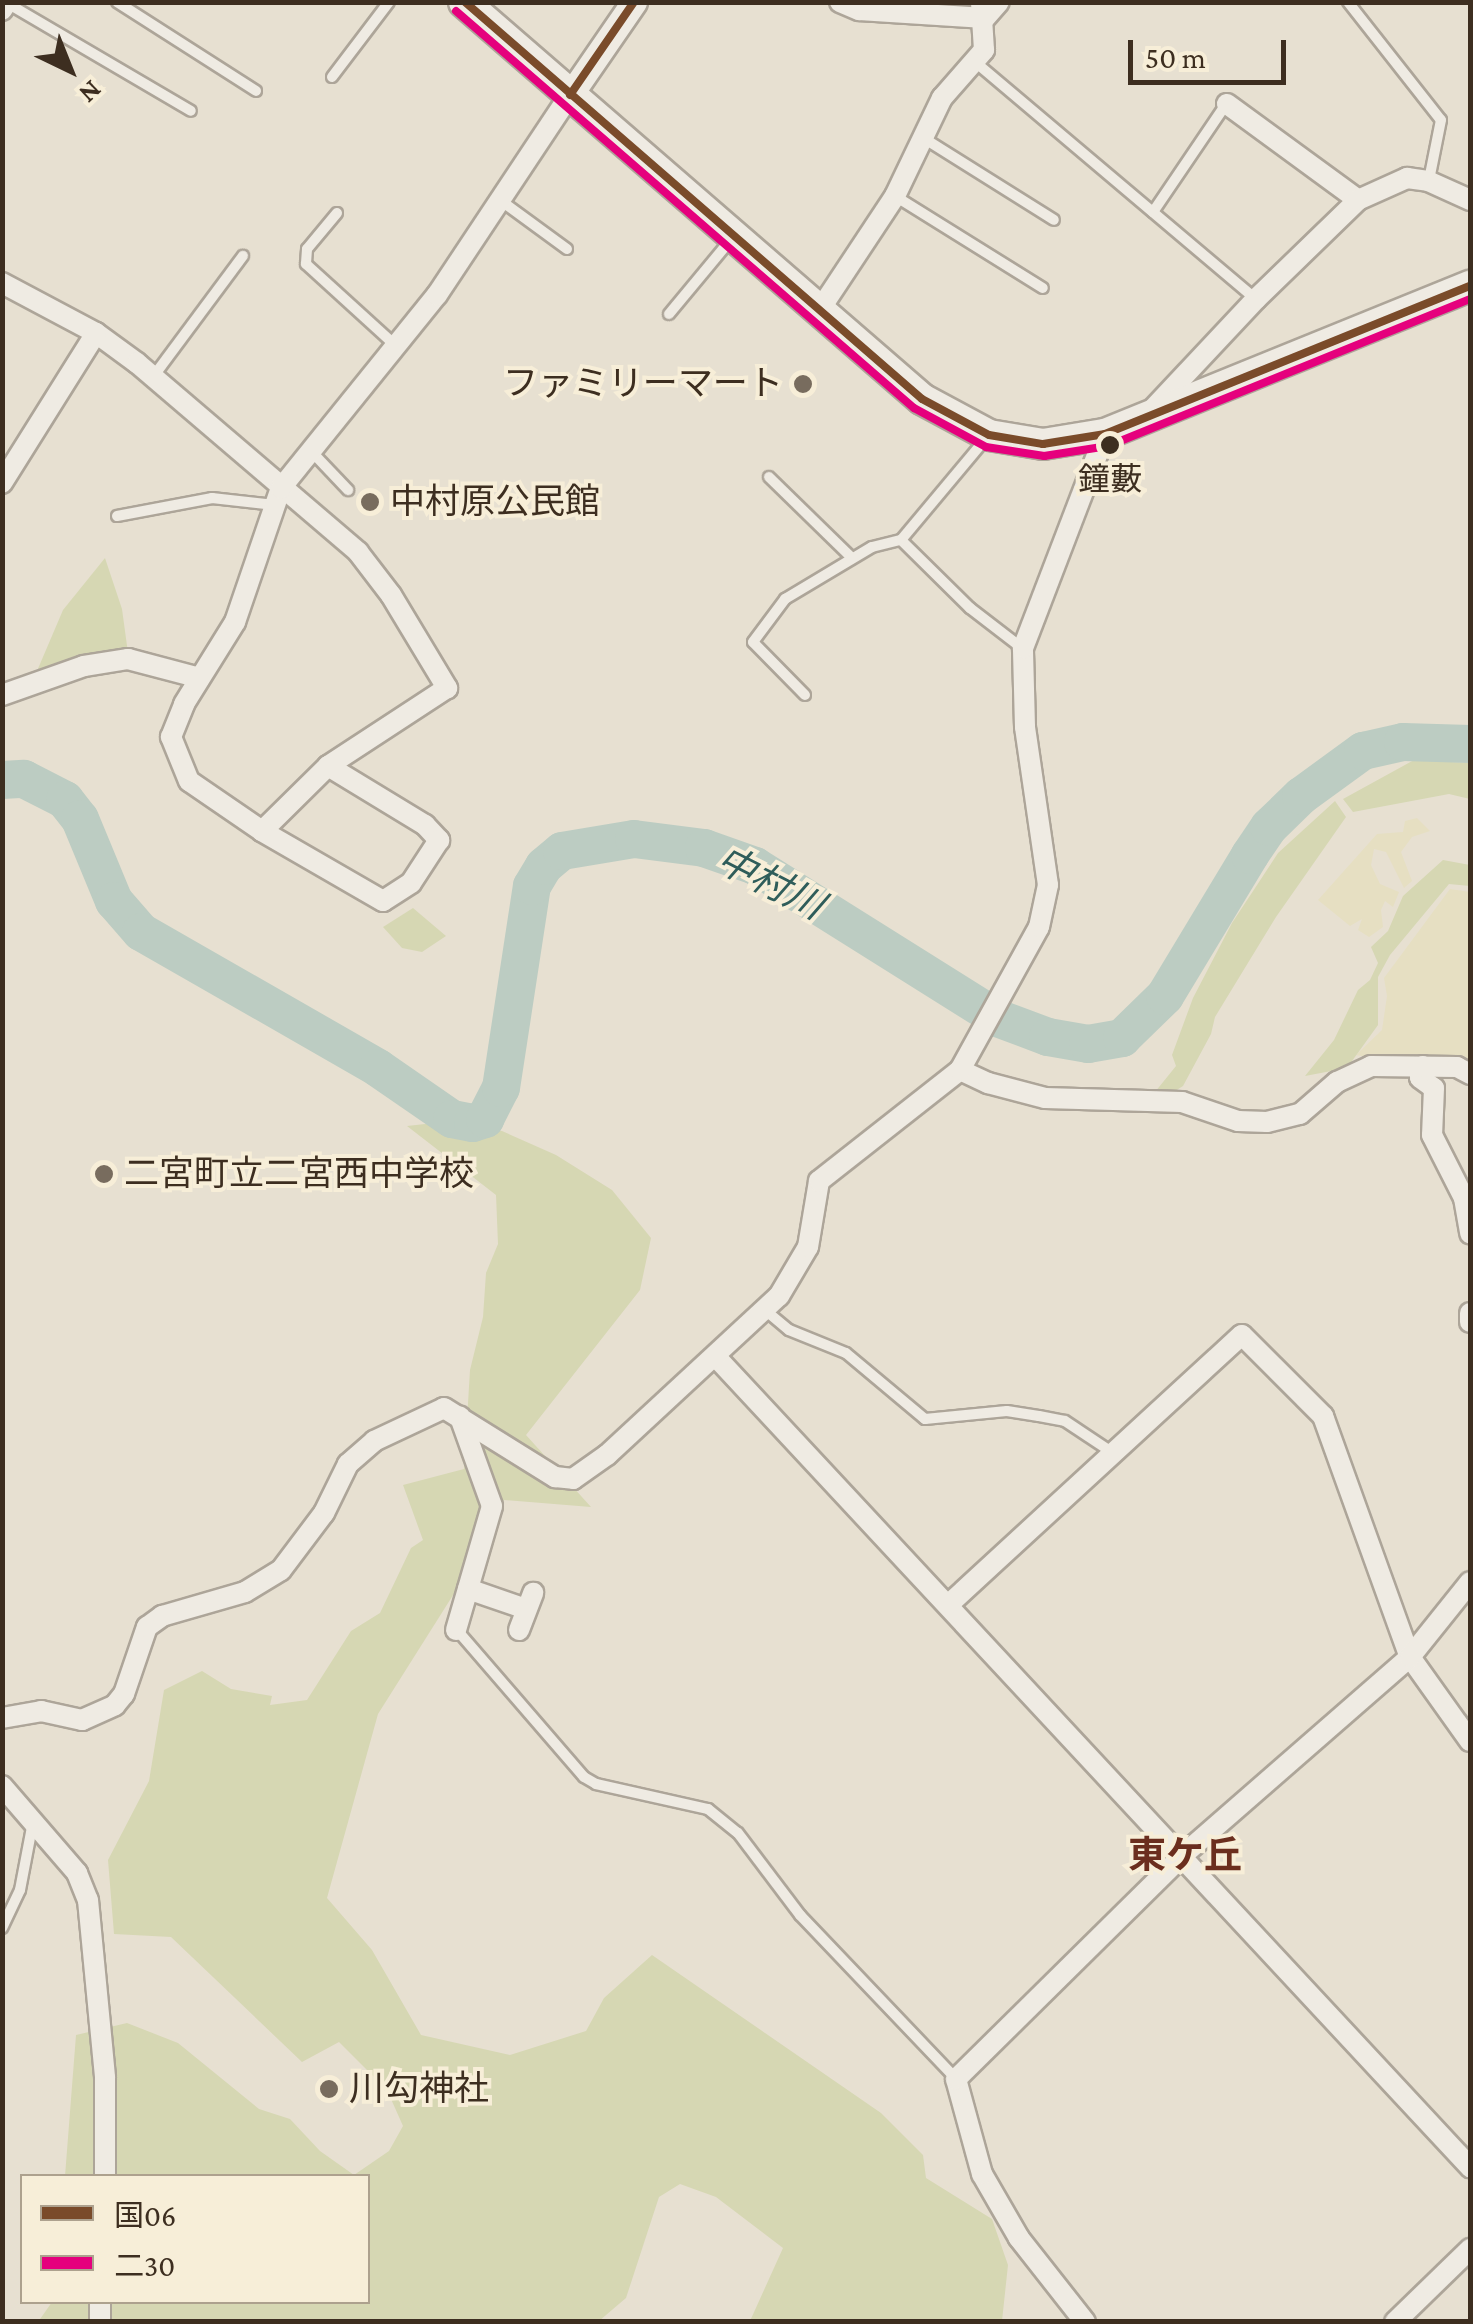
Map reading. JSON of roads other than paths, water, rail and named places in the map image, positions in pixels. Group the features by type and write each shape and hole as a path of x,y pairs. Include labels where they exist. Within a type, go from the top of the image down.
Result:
{"main road":[{"path":"464,2 922,399 988,434 1043,444 1105,434 1470,286"}],"street":[{"path":"328,766 425,824 439,840 411,882 383,901 262,832 189,781 171,737 200,678 235,622 279,497 311,451 437,295 634,2"},
{"path":"819,311 895,196 942,98 984,50 988,8 858,10 840,2"},
{"path":"2,10 7,3"},
{"path":"1227,104 1358,200"},
{"path":"1144,418 1256,299 1358,200 1407,178 1428,182 1470,200"},
{"path":"2,283 96,334 153,376 279,497 358,552 391,595 447,688 328,766 262,832"},
{"path":"2,482 96,334"},
{"path":"2,1718 41,1711 82,1720 105,1712 124,1694 146,1627 162,1616 246,1592 267,1581 302,1548 358,1452 430,1411 444,1408 555,1477 573,1478 594,1467 779,1296 808,1247 819,1181 965,1063 1040,927 1048,885 1025,728 1023,648 1105,434"},
{"path":"2,695 84,666 128,660 200,678"},
{"path":"965,1063 988,1083 1045,1098 1182,1102 1238,1121 1268,1122 1300,1114 1337,1082 1371,1066 1457,1066 1470,1074"},
{"path":"1423,1066 1420,1078 1434,1088 1432,1135 1464,1198 1470,1233"},
{"path":"1470,1313 1470,1322"},
{"path":"948,1605 1242,1334 1323,1416 1410,1657 1470,1741"},
{"path":"716,1357 1470,2167"},
{"path":"456,1630 492,1506 460,1417"},
{"path":"1085,2322 1019,2238 982,2174 956,2079 1183,1855 1410,1657 1470,1582"},
{"path":"468,1589 530,1601 519,1630"},
{"path":"2,1786 77,1873 88,1900 105,2078 105,2174"},
{"path":"1394,2322 1470,2248"}],"lane":[{"path":"116,2 256,91"},
{"path":"332,77 389,2"},
{"path":"1348,2 1440,120 1428,182"},
{"path":"7,3 191,111"},
{"path":"974,61 1256,299"},
{"path":"1153,212 1227,104"},
{"path":"925,139 1054,220"},
{"path":"895,196 1043,288"},
{"path":"500,200 567,249"},
{"path":"338,213 307,249 306,264 396,346"},
{"path":"670,314 734,236"},
{"path":"153,376 243,256"},
{"path":"806,695 753,642 785,599 872,547 901,540 988,434"},
{"path":"311,451 348,490"},
{"path":"769,477 852,558"},
{"path":"116,516 212,498 279,497"},
{"path":"901,540 970,608 1023,648"},
{"path":"764,1310 789,1330 846,1353 925,1419 1007,1411 1039,1416 1065,1422 1114,1454"},
{"path":"456,1630 584,1776 596,1784 708,1810 738,1832 800,1915 956,2079"},
{"path":"2,1928 20,1890 33,1822"}],"waterway":[{"name":"中村川","path":"2,780 24,779 65,800 80,819 114,901 141,932 378,1068 452,1119 473,1123 485,1119 501,1088 532,886 544,866 562,851 634,839 704,848 755,866 997,1018 1048,1037 1088,1044 1122,1038 1165,996 1269,827 1301,796 1363,751 1403,742 1470,744"}],"place":[{"name":"ファミリーマート","path":"803,384"},
{"name":"鐘藪","path":"1110,445"},
{"name":"中村原公民館","path":"370,502"},
{"name":"二宮町立二宮西中学校","path":"104,1174"},
{"name":"川勾神社","path":"329,2089"}],"district":[{"name":"東ケ丘","path":"1185,1856"}]}
